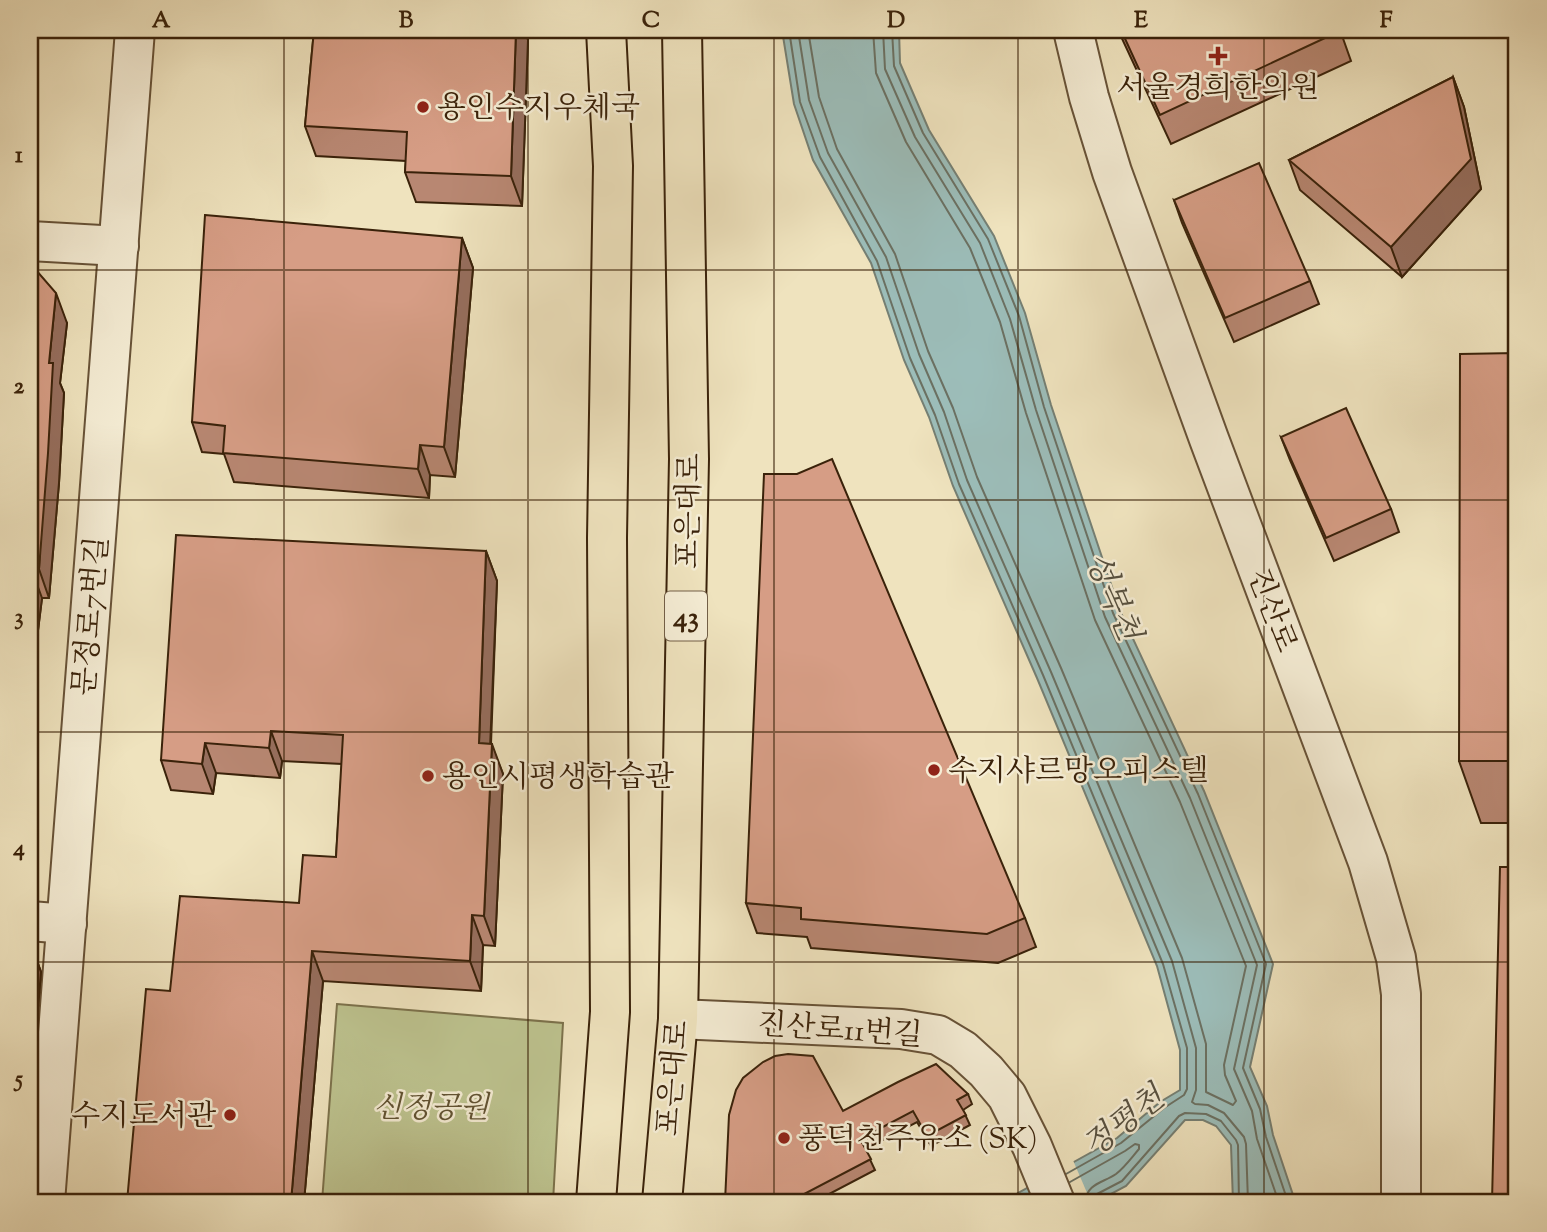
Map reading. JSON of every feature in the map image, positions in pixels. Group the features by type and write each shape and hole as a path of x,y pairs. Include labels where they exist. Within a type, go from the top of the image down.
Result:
{"main road":[{"path":"596,1202 610,1012 607,538 612,166 606,30"},
{"name":"포은대로","path":"662,1202 678,1019 689,459 682,30"}],"street":[{"name":"문정로7번길","path":"45,1202 42,1072 48,923 119,246 135,30"},
{"name":"진산로","path":"1073,30 1089,97 1112,172 1368,862 1396,958 1401,994 1401,1202"},
{"path":"30,241 119,246"},
{"name":"진산로11번길","path":"678,1019 901,1029 938,1035 963,1050 1007,1096 1032,1146 1055,1202"}],"green space":[{"name":"신정공원","path":"337,1004 563,1023 553,1202 322,1202"}],"water":[{"name":"성복천","path":"782,30 899,30 900,63 929,130 994,236 1025,313 1051,405 1120,611 1204,791 1273,964 1250,1067 1267,1106 1293,1202 1233,1202 1231,1145 1216,1126 1203,1120 1185,1120 1126,1186 1096,1202 1002,1202 1117,1138 1160,1102 1180,1090 1180,1050 1157,966 1037,678 953,486 929,417 904,360 871,263 813,160 794,104"}],"pier":[{"path":"1072,1158 1091,1202 1038,1202 1030,1182"}],"building":[{"name":"용인수지우체국","path":"314,30 516,30 511,176 405,172 407,132 305,126"},
{"path":"1121,30 1340,30 1340,31 1160,115"},
{"path":"1453,77 1471,159 1391,247 1289,160"},
{"path":"1259,163 1310,281 1225,318 1174,200"},
{"path":"205,215 462,238 444,447 420,445 418,469 223,453 225,426 192,422"},
{"path":"30,270 36,270 56,293 49,363 53,363 39,569 31,568 30,578"},
{"path":"1516,353 1517,761 1459,761 1460,354"},
{"path":"1346,408 1391,509 1326,538 1281,437"},
{"path":"832,459 1025,918 987,934 801,919 801,908 746,903 764,474 797,474"},
{"name":"용인시평생학습관","path":"176,535 486,551 479,743 492,744 484,916 472,915 470,961 312,951 291,1202 127,1202 146,989 170,991 180,896 299,903 303,855 336,857 343,735 271,731 269,748 205,743 202,764 161,760"},
{"path":"1500,867 1517,867 1517,1202 1492,1202"},
{"path":"788,1054 813,1056 843,1111 936,1064 968,1094 957,1100 966,1115 927,1136 913,1111 860,1139 871,1159 789,1202 725,1202 729,1115 736,1090 743,1078 763,1062"},
{"path":"86,1200 125,1202 86,1202"}],"place":[{"name":"서울경희한의원","path":"1218,56"},
{"name":"용인수지우체국","path":"423,107"},
{"name":"수지샤르망오피스텔","path":"934,770"},
{"name":"용인시평생학습관","path":"428,776"},
{"name":"수지도서관","path":"230,1115"},
{"name":"풍덕천주유소 (SK)","path":"784,1138"}],"water label":[{"name":"정평천","path":"1123,1121"}]}
